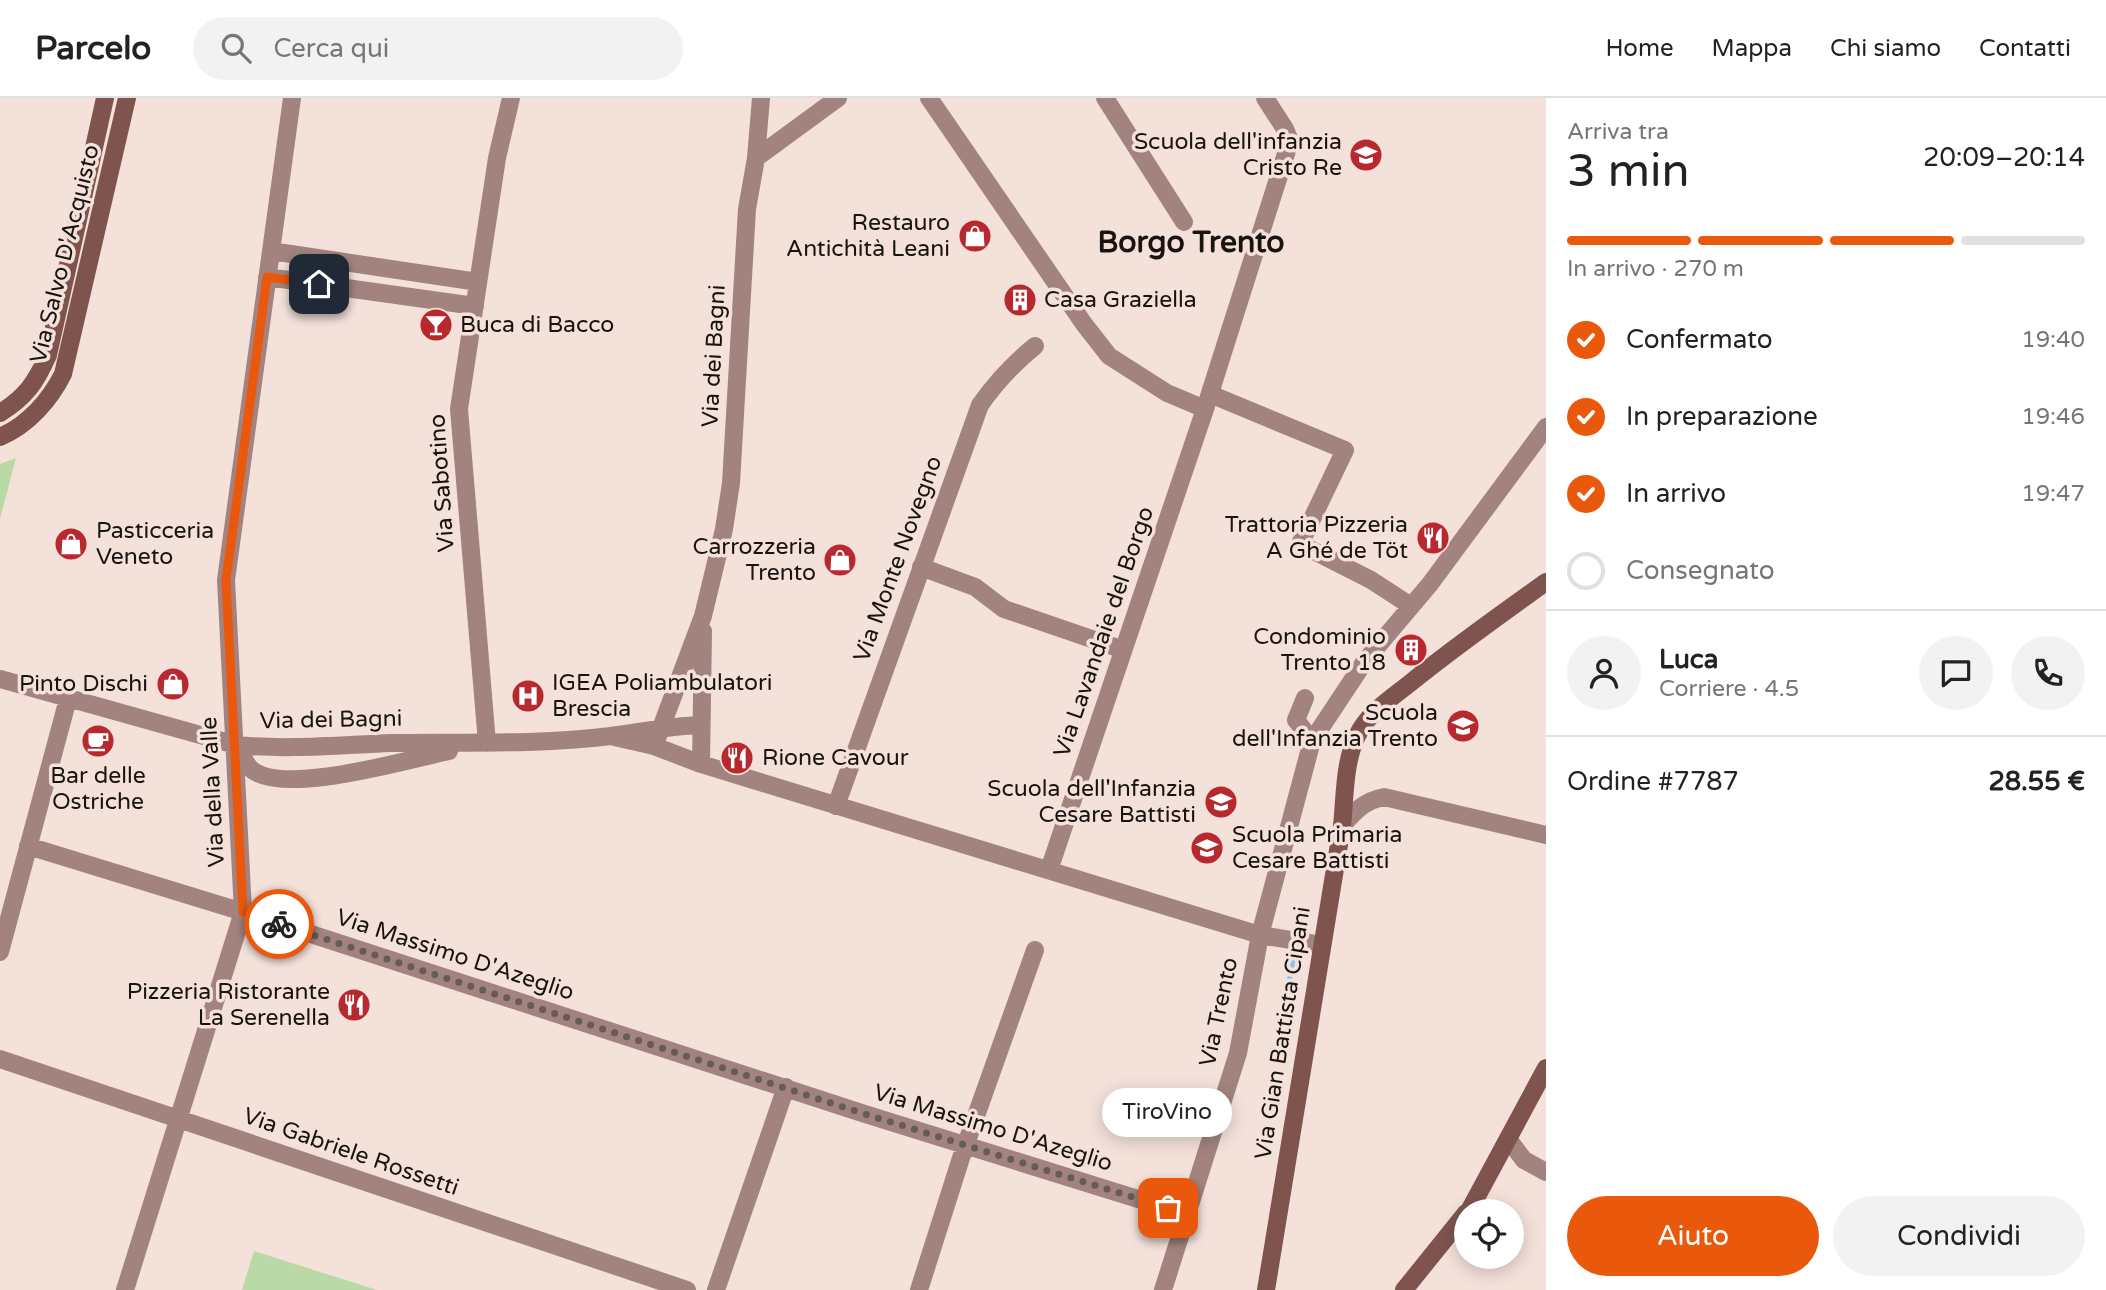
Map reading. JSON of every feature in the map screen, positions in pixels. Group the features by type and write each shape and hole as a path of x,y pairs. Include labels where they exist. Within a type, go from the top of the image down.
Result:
{"main road":[{"name":"Via Salvo D'Acquisto","path":"0,413 13,405 37,380 48,355 105,98"},
{"name":"Via Salvo D'Acquisto","path":"0,437 22,425 35,412 56,387 62,374 127,98"},
{"name":"Via Gian Battista Cipani","path":"1266,1290 1355,739 1376,710 1445,655 1546,582"},
{"path":"1475,1199 1546,1068"},
{"path":"1404,1290 1454,1229"}],"street":[{"name":"Via della Valle","path":"125,1290 243,912 226,580 292,98"},
{"name":"Via Sabotino","path":"487,743 459,409 497,159 511,98"},
{"name":"Via dei Bagni","path":"654,746 704,616 724,529 731,483 747,209 756,158 761,98"},
{"path":"756,158 838,98"},
{"path":"929,98 1084,324 1109,356 1167,393 1208,401 1343,446 1300,544 1371,580 1411,606"},
{"path":"1105,98 1184,222"},
{"name":"Via Lavandaie del Borgo","path":"1049,870 1208,401 1290,141 1265,98"},
{"path":"271,251 478,282"},
{"path":"267,277 475,306"},
{"name":"Via Monte Novegno","path":"836,806 980,405 1004,374 1035,346"},
{"name":"Via Trento","path":"1163,1290 1238,1054 1260,935 1312,741 1365,661 1411,606 1546,427"},
{"path":"920,566 975,587 1004,609 1115,647"},
{"name":"Via dei Bagni","path":"701,764 704,616"},
{"path":"0,679 236,745"},
{"path":"1305,698 1296,720 1312,741"},
{"path":"0,951 68,699"},
{"name":"Via dei Bagni","path":"236,745 270,748 392,743 487,743 610,736 661,727 701,725"},
{"name":"Via dei Bagni","path":"610,736 654,746 701,764 1260,935 1322,945"},
{"name":"Via dei Bagni","path":"236,745 251,769 271,779 289,781 345,774 487,743"},
{"path":"1342,826 1360,806 1371,799 1384,797 1546,835"},
{"name":"Via Massimo D'Azeglio","path":"28,846 243,912 1186,1214"},
{"path":"919,1290 966,1145 1035,950"},
{"name":"Via Gabriele Rossetti","path":"0,1059 687,1290"},
{"path":"716,1290 786,1087"},
{"path":"1508,1139 1524,1160 1546,1172"}],"green space":[{"path":"16,458 0,519 0,464"},
{"path":"254,1251 377,1290 242,1290"}],"waterway":[{"path":"1287,995 1294,954"}],"way so far":[{"path":"279,924 865,1114 1168,1208"}],"place":[{"name":"Scuola dell'infanzia Cristo Re","path":"1366,155"},
{"name":"Restauro Antichità Leani","path":"975,236"},
{"name":"Casa Graziella","path":"1020,300"},
{"name":"Buca di Bacco","path":"436,325"},
{"name":"Trattoria Pizzeria A Ghé de Töt","path":"1433,538"},
{"name":"Pasticceria Veneto","path":"71,544"},
{"name":"Carrozzeria Trento","path":"840,560"},
{"name":"Condominio Trento 18","path":"1411,650"},
{"name":"Pinto Dischi","path":"173,684"},
{"name":"IGEA Poliambulatori Brescia","path":"528,696"},
{"name":"Scuola dell'Infanzia Trento","path":"1463,726"},
{"name":"Bar delle Ostriche","path":"98,741"},
{"name":"Rione Cavour","path":"737,758"},
{"name":"Scuola dell'Infanzia Cesare Battisti","path":"1221,802"},
{"name":"Scuola Primaria Cesare Battisti","path":"1207,848"},
{"name":"Pizzeria Ristorante La Serenella","path":"354,1005"},
{"name":"TiroVino","path":"1168,1208"}],"district":[{"name":"Borgo Trento","path":"1191,242"}],"route":[{"path":"279,924 243,912 226,580 267,277 319,284"}]}
